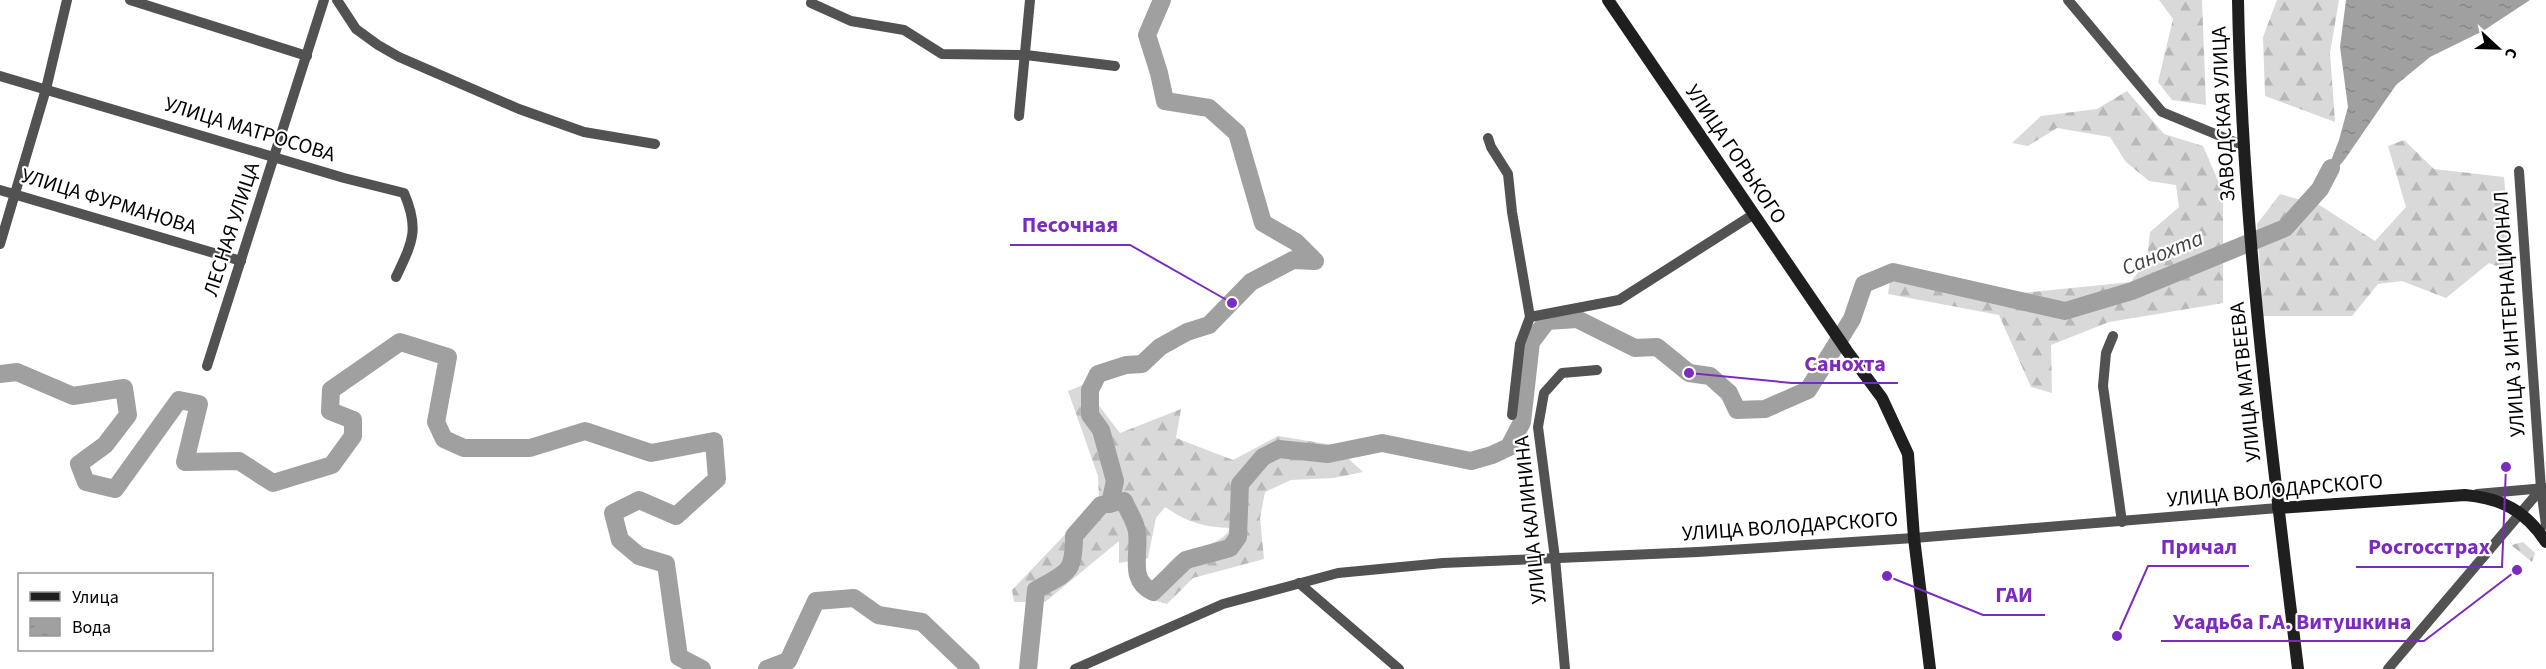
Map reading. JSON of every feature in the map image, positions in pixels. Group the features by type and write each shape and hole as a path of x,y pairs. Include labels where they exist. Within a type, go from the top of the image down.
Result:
{"street":[{"path":"0,244 46,89 67,0"},
{"path":"130,0 307,56"},
{"name":"ЛЕСНАЯ УЛИЦА","path":"207,366 324,0"},
{"path":"337,0 356,29 399,57 519,109 584,132 655,144"},
{"path":"1018,116 1030,0"},
{"name":"УЛИЦА ГОРЬКОГО","path":"1608,0 1832,330 1882,398 1908,454 1914,538 1930,669"},
{"path":"2068,0 2162,112 2242,145"},
{"name":"ЗАВОДСКАЯ УЛИЦА","path":"2238,0 2242,145 2253,269"},
{"path":"812,2 851,21 904,30 942,54 1026,55 1115,66"},
{"name":"УЛИЦА МАТРОСОВА","path":"0,76 274,158 404,193 411,210 413,241 396,277"},
{"path":"1488,138 1508,174 1512,212 1530,317 1520,344 1512,415"},
{"name":"УЛИЦА 3 ИНТЕРНАЦИОНАЛ","path":"2519,171 2546,525"},
{"name":"УЛИЦА ФУРМАНОВА","path":"0,190 241,261"},
{"path":"1530,317 1619,300 1754,214"},
{"name":"УЛИЦА МАТВЕЕВА","path":"2253,269 2278,508 2298,669"},
{"path":"2113,336 2106,353 2103,386 2122,522"},
{"name":"УЛИЦА КАЛИНИНА","path":"1565,669 1556,558 1538,427 1544,393 1562,373 1597,370"},
{"path":"2465,495 2544,489"},
{"path":"2388,669 2544,489"},
{"name":"УЛИЦА ВОЛОДАРСКОГО","path":"1075,669 1223,604 1338,573 1443,563 1914,538 2465,495 2490,498 2522,513"},
{"path":"2522,513 2546,542"},
{"path":"1299,583 1399,669"}],"green space":[{"path":"2159,0 2202,0 2206,105 2172,100 2158,82 2173,19"},
{"path":"2277,0 2339,0 2330,53 2335,122 2265,96 2263,37"},
{"path":"2127,91 2164,134 2203,146 2223,192 2223,303 2109,322 2051,345 2052,393 2031,387 1999,315 1888,294 1892,266 2011,294 2131,282 2147,259 2150,232 2179,207 2176,185 2149,181 2126,162 2110,137 2057,128 2028,146 2012,143 2041,116 2097,109"},
{"path":"2404,140 2434,169 2504,177 2512,273 2489,263 2446,298 2402,281 2378,284 2352,316 2263,316 2257,224 2280,194 2321,206 2375,241 2406,207 2388,146"},
{"path":"1083,385 1120,433 1181,409 1176,438 1233,460 1278,436 1333,445 1363,472 1334,478 1291,480 1265,492 1260,518 1264,559 1193,578 1167,604 1147,598 1166,566 1181,553 1215,542 1231,528 1196,523 1165,507 1156,518 1148,558 1119,563 1119,541 1045,602 1014,602 1012,590 1099,499 1098,476 1068,391"},
{"path":"2523,542 2535,553 2532,562 2511,545"}],"water":[{"path":"2346,0 2530,0 2483,31 2430,57 2396,85 2345,159 2320,189 2339,140 2348,107 2340,47"}],"waterway":[{"path":"1110,504 1115,481 1101,430 1090,415 1090,390 1098,374 1126,365 1142,364 1160,347 1187,332 1209,325 1251,282 1293,260 1315,261 1296,242 1263,223 1237,133 1209,108 1165,101 1147,35 1162,0"},
{"name":"Санохта","path":"1028,669 1036,590 1067,571 1074,549 1074,536 1101,505 1124,501 1136,528 1137,566 1140,581 1153,592 1186,560 1230,548 1238,537 1240,484 1263,457 1279,449 1328,454 1382,443 1471,461 1492,455 1509,447 1522,422 1531,342 1547,321 1577,319 1635,348 1657,347 1689,373 1710,376 1729,393 1737,410 1765,409 1808,390 1852,319 1864,284 1893,272 2065,311 2132,291 2285,228 2320,189 2331,168"},
{"name":"Санохта","path":"0,374 17,372 73,396 124,388 128,415 105,445 79,464 86,482 115,489 179,400 199,404 185,462 239,461 273,483 332,465 353,436 353,420 330,411 331,390 400,342 448,357 436,422 444,439 464,448 530,448 585,431 651,453 714,441 717,479 676,516 639,500 613,513 620,540 639,556 666,564 679,657 702,669"},
{"name":"Санохта","path":"767,669 788,661 816,601 854,598 878,615 922,622 971,669"}],"place":[{"name":"Песочная","path":"1232,303"},
{"name":"Санохта","path":"1689,373"},
{"name":"Росгосстрах","path":"2506,467"},
{"name":"Усадьба Г.А. Витушкина","path":"2517,570"},
{"name":"ГАИ","path":"1887,576"},
{"name":"Причал","path":"2117,636"}]}
